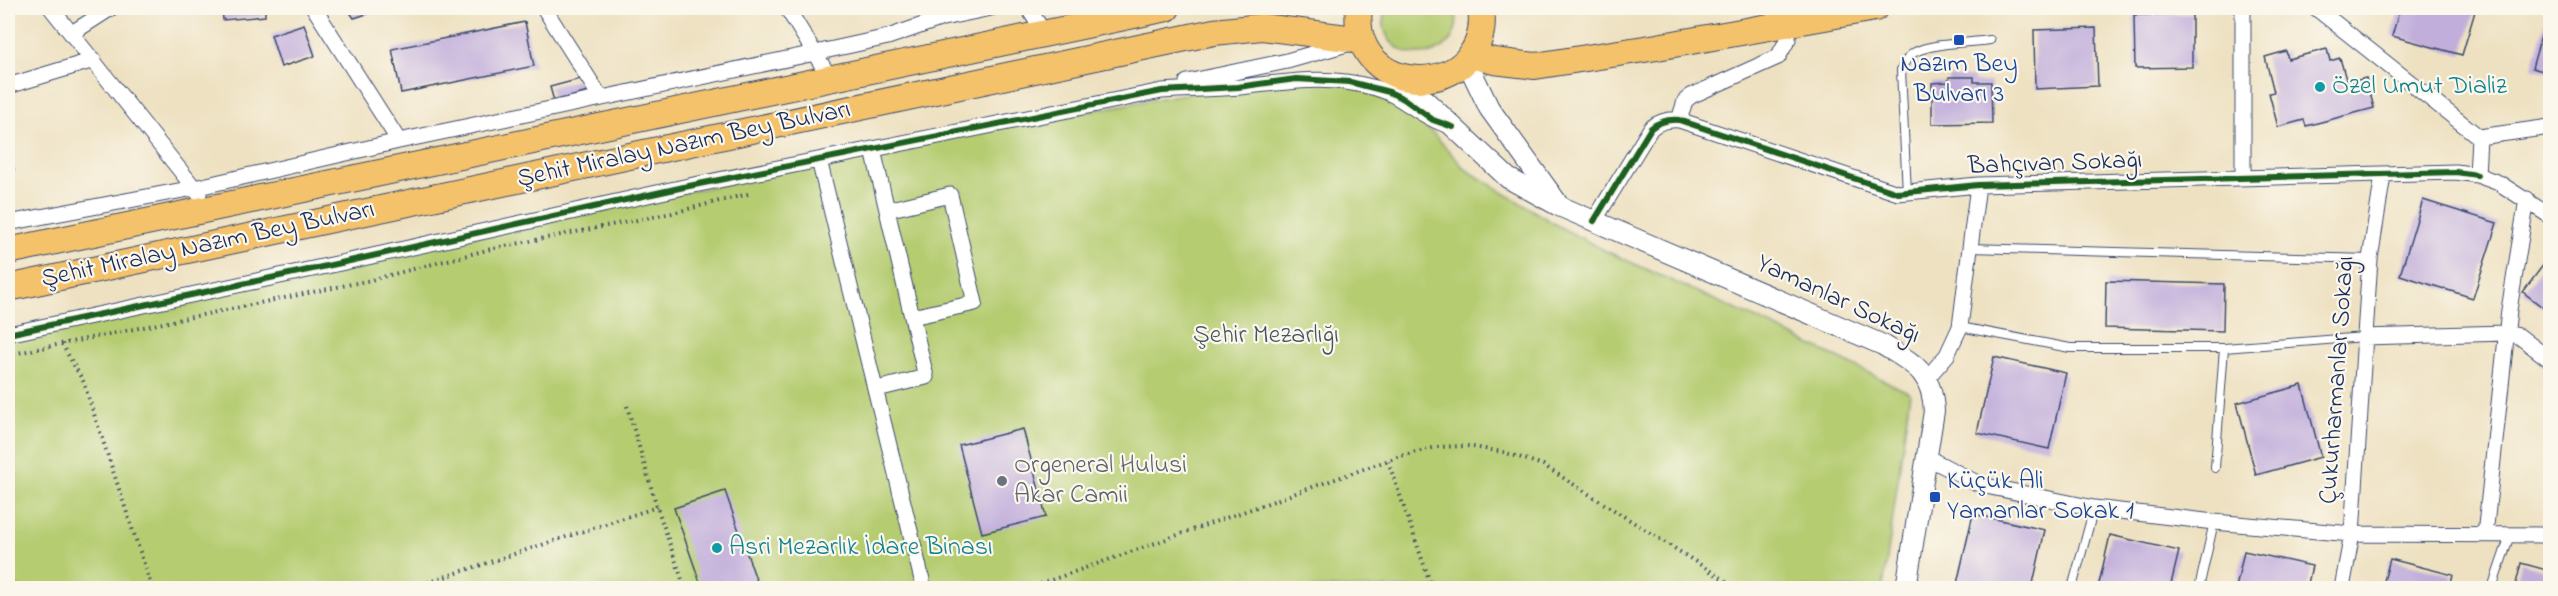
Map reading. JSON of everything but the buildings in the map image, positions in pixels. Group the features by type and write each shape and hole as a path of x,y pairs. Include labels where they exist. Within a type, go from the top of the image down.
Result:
{"main road":[{"name":"Şehit Miralay Nazım Bey Bulvarı","path":"8,251 1160,8"},
{"path":"1359,8 1358,24 1362,40 1380,65 1401,77 1421,80 1436,78 1455,69 1468,58 1480,33 1481,8"},
{"path":"1468,58 1535,66 1875,8"},
{"name":"Şehit Miralay Nazım Bey Bulvarı","path":"8,288 1214,32 1262,27 1362,40"}],"street":[{"path":"51,8 210,208"},
{"path":"72,33 111,8"},
{"path":"314,8 399,141"},
{"path":"544,8 601,98"},
{"path":"788,8 830,78"},
{"path":"8,223 194,188 399,141 888,37 943,18 991,8"},
{"path":"1028,8 1045,34"},
{"path":"2243,8 2243,178"},
{"path":"2316,8 2480,137 2550,127"},
{"path":"1594,221 1651,128 1660,122 1679,120 1685,101 1691,96 1778,57 1788,39 1788,23"},
{"path":"1162,91 1172,85 1287,61 1362,40"},
{"path":"1468,58 1489,108 1559,206"},
{"path":"8,86 94,60"},
{"name":"Yamanlar Sokağı","path":"1401,77 1508,178 1559,206 1883,345 1917,365 1927,378 1933,394 1934,411 1906,588"},
{"path":"8,334 684,187 1162,91 1238,87 1296,79 1350,82 1389,92 1404,99 1433,120 1454,127"},
{"name":"Bahçıvan Sokağı","path":"1679,120 1888,192 1908,193 1978,185 2456,172 2477,175 2499,183 2550,216"},
{"path":"2477,175 2480,137"},
{"path":"873,150 926,377 877,389"},
{"path":"819,160 924,588"},
{"name":"Çukurharmanlar Sokağı","path":"2342,588 2352,534 2370,259 2383,175"},
{"path":"1927,378 1947,355 1960,327 1978,185"},
{"path":"887,210 950,195 975,303 912,318"},
{"path":"2486,535 2506,333 2527,199"},
{"path":"2364,337 2506,333 2519,336 2550,360"},
{"path":"1926,457 1981,484 2094,508 2214,522 2352,534 2550,535"}],"lane":[{"path":"1908,193 1901,70 1904,62 1924,49 1990,39"},
{"path":"1970,248 2370,259"},
{"path":"1960,327 2070,348 2224,348 2364,337"},
{"path":"2215,468 2224,348"},
{"path":"2072,588 2094,508"},
{"path":"2199,588 2214,522"},
{"path":"2492,588 2510,535"}],"path":[{"path":"8,355 371,280 495,248 672,213 753,192"},
{"path":"62,344 83,381 152,588"},
{"path":"627,406 657,507 685,588"},
{"path":"1029,588 1388,461 1437,447 1467,446 1503,452 1543,465 1737,588"},
{"path":"1388,461 1432,588"},
{"path":"411,588 657,507"}],"green space":[{"path":"1385,8 1455,8 1456,28 1448,42 1436,51 1420,54 1405,52 1392,43 1385,29"},
{"name":"Şehir Mezarlığı","path":"1264,80 1341,80 1392,102 1432,132 1465,169 1558,226 1606,251 1770,325 1910,393 1883,588 8,588 8,340 410,249 1015,124"}],"cycle path":[{"path":"8,334 684,187 1162,91 1238,87 1296,79 1350,82 1389,92 1404,99 1433,120 1453,127"},
{"path":"1594,221 1651,128 1661,122 1671,120 1679,120 1898,193 1978,185 2456,172 2477,175"}],"place":[{"name":"Nazım Bey Bulvarı 3","path":"1959,40"},
{"name":"Özel Umut Dializ","path":"2320,87"},
{"name":"Orgeneral Hulusi Akar Camii","path":"1002,481"},
{"name":"Küçük Ali Yamanlar Sokak 1","path":"1935,497"},
{"name":"Asri Mezarlık İdare Binası","path":"717,548"}]}
